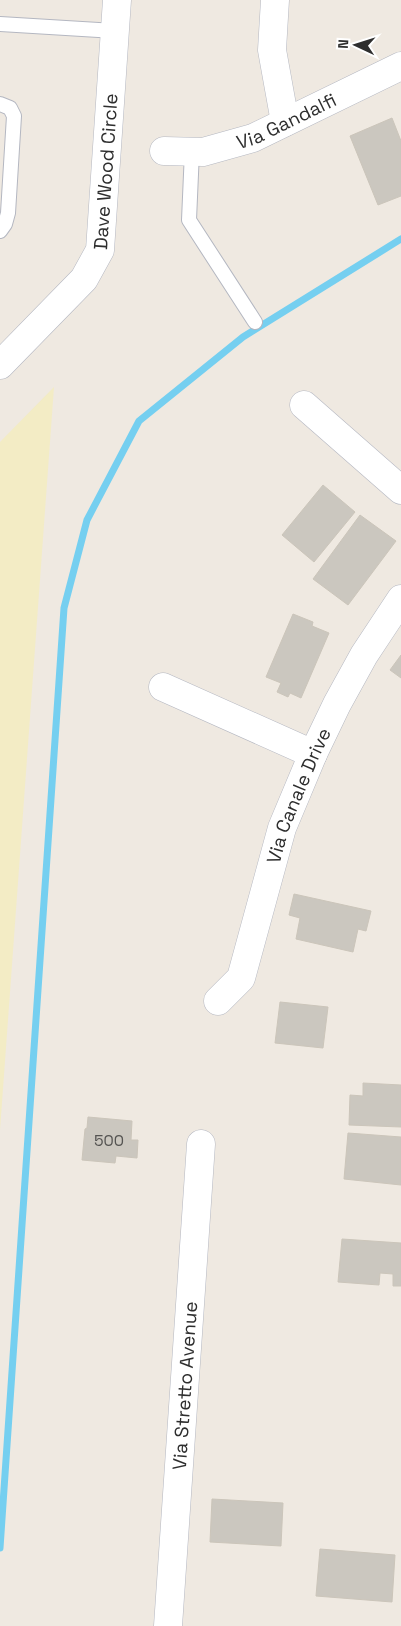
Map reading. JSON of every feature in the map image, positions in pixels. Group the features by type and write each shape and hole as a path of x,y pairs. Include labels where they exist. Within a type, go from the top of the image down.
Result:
{"street":[{"name":"Dave Wood Circle","path":"0,365 84,279 100,250 117,0"},
{"path":"275,0 272,50 285,122"},
{"name":"Via Gandalfi","path":"164,151 203,152 253,138 401,66"},
{"path":"304,405 401,490"},
{"name":"Via Canale Drive","path":"218,1001 241,978 282,828 313,754 337,704 364,655 401,599"},
{"path":"163,687 313,754"},
{"name":"Via Stretto Avenue","path":"168,1626 201,1144"}],"lane":[{"path":"0,24 115,31"},
{"path":"0,104 10,108 14,116 8,213 5,224 0,231"},
{"path":"192,151 189,220 255,322"}],"sand":[{"path":"54,387 0,1130 0,442"}],"building":[{"path":"392,118 401,141 401,196 378,205 350,136"},
{"path":"323,485 355,512 314,562 282,535"},
{"path":"360,515 396,541 348,605 313,579"},
{"path":"293,614 313,622 312,626 329,633 301,698 290,693 288,697 277,692 281,683 266,677"},
{"path":"401,655 401,678 390,670"},
{"path":"294,894 371,911 366,931 358,929 353,952 296,939 300,918 289,915"},
{"path":"280,1002 328,1007 323,1048 275,1043"},
{"path":"363,1083 401,1085 401,1127 349,1125 350,1095 363,1096"},
{"path":"88,1117 132,1121 131,1140 138,1140 137,1158 116,1156 115,1163 82,1160"},
{"path":"348,1133 401,1137 401,1185 344,1179"},
{"path":"342,1239 401,1243 401,1286 393,1286 393,1274 380,1273 379,1285 338,1282"},
{"path":"212,1499 283,1503 281,1546 210,1542"},
{"path":"320,1549 395,1555 392,1602 316,1596"}],"waterway":[{"path":"0,1548 64,608 87,520 139,421 243,337 401,239"}]}
